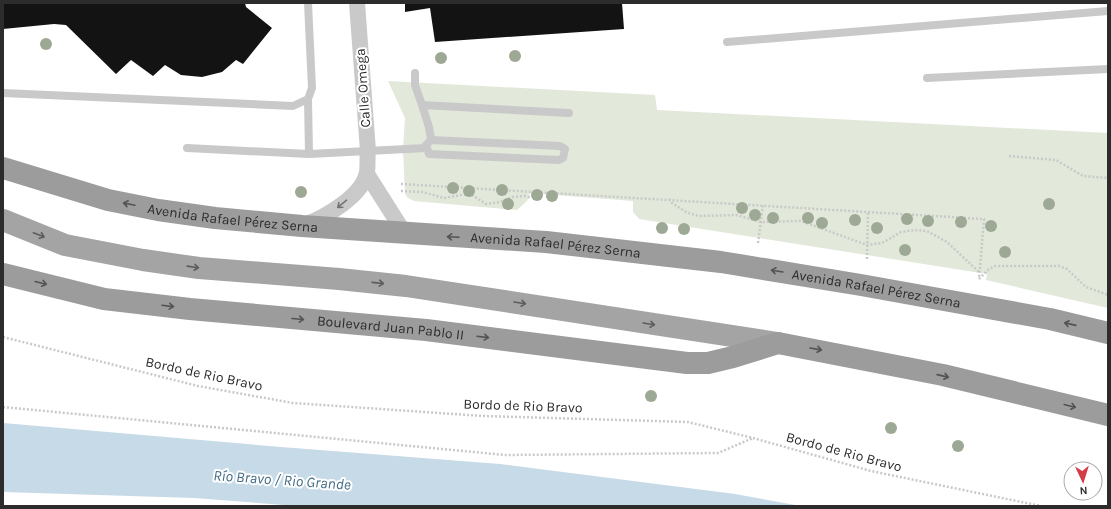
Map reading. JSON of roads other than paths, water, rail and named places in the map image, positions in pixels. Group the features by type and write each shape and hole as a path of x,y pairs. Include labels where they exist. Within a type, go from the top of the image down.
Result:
{"highway":[{"name":"Avenida Rafael Pérez Serna","path":"3,168 108,200 158,210 215,218 302,226 405,234 546,242 721,262 861,285 1043,318 1108,333"},
{"name":"Boulevard Juan Pablo II","path":"3,274 104,299 190,309 426,330 687,363 708,362 733,357 778,343"},
{"path":"778,343 943,376 1108,415"}],"main road":[{"path":"3,220 64,245 199,268 339,279 491,298 778,343"}],"street":[{"name":"Calle Omega","path":"357,3 368,151 367,174"},
{"path":"302,226 321,219 342,205 357,190 367,174 405,234"}],"lane":[{"path":"308,3 312,88 308,99 309,154"},
{"path":"727,42 1108,11"},
{"path":"926,78 1108,69"},
{"path":"415,73 415,85 429,127 431,140"},
{"path":"3,93 292,106 308,99"},
{"path":"422,105 570,113"},
{"path":"431,140 560,146 565,149 565,154 563,158 559,160 429,154 426,148 428,141 431,140"},
{"path":"187,148 309,154 426,148"}],"water":[{"name":"Río Bravo / Rio Grande","path":"3,423 500,464 735,494 801,506 297,506 194,498 3,492"}]}
